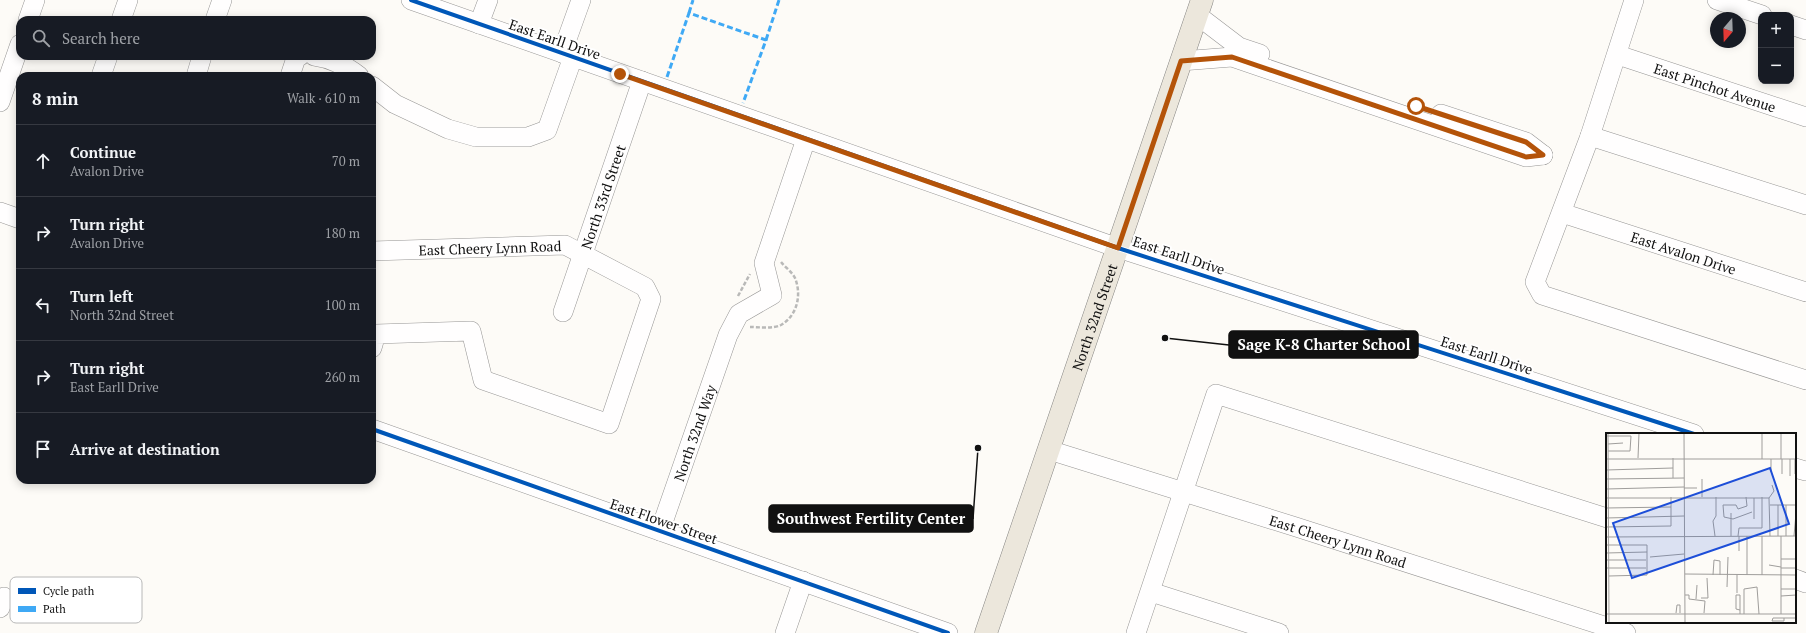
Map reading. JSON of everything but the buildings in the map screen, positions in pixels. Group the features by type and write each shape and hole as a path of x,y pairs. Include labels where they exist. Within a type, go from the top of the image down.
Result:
{"main road":[{"name":"North 32nd Street","path":"986,633 1199,7"}],"street":[{"path":"29,16 35,0"},
{"path":"122,16 128,0"},
{"path":"216,16 222,0"},
{"name":"East Earll Drive","path":"411,0 1118,248 1691,433"},
{"path":"480,24 488,0"},
{"path":"376,89 394,104 448,129 476,137 528,137 547,130 568,55 580,0"},
{"path":"1634,0 1590,136 1535,282 1542,295 1806,380"},
{"path":"1717,0 1758,14"},
{"path":"1181,61 1232,57 1526,157 1543,155 1526,142 1239,47 1199,7"},
{"path":"1794,26 1806,30"},
{"path":"0,102 16,56"},
{"name":"East Pinchot Avenue","path":"1624,57 1806,118"},
{"path":"103,72 107,60"},
{"path":"197,72 201,60"},
{"path":"291,72 295,60"},
{"path":"329,60 349,68 354,72"},
{"name":"North 33rd Street","path":"563,312 642,81"},
{"path":"1590,136 1806,206"},
{"name":"North 32nd Way","path":"660,531 728,335 739,314 772,295 764,263 806,139"},
{"path":"0,212 16,218"},
{"name":"East Avalon Drive","path":"1562,213 1806,292"},
{"name":"East Cheery Lynn Road","path":"376,251 565,245 583,253 645,287 651,299 609,424 483,380 471,331 376,334"},
{"path":"1136,633 1151,592 1216,394 1606,518"},
{"name":"East Flower Street","path":"376,431 948,633"},
{"name":"East Cheery Lynn Road","path":"1049,450 1626,633"},
{"path":"1796,468 1806,471"},
{"path":"1796,579 1806,583"},
{"path":"785,633 803,581"},
{"path":"1151,592 1279,633"}],"marked path":[{"path":"689,13 693,0"},
{"path":"766,40 779,0"},
{"path":"667,77 689,13 766,40 743,103"}],"cycle path":[{"path":"411,0 1118,248 1691,433"},
{"path":"376,430 948,633"}],"place":[{"name":"Sage K-8 Charter School","path":"1165,338"},
{"name":"Southwest Fertility Center","path":"978,448"}],"route":[{"path":"620,74 1118,248 1181,61 1232,57 1526,157 1543,155 1526,142 1416,106"}]}
